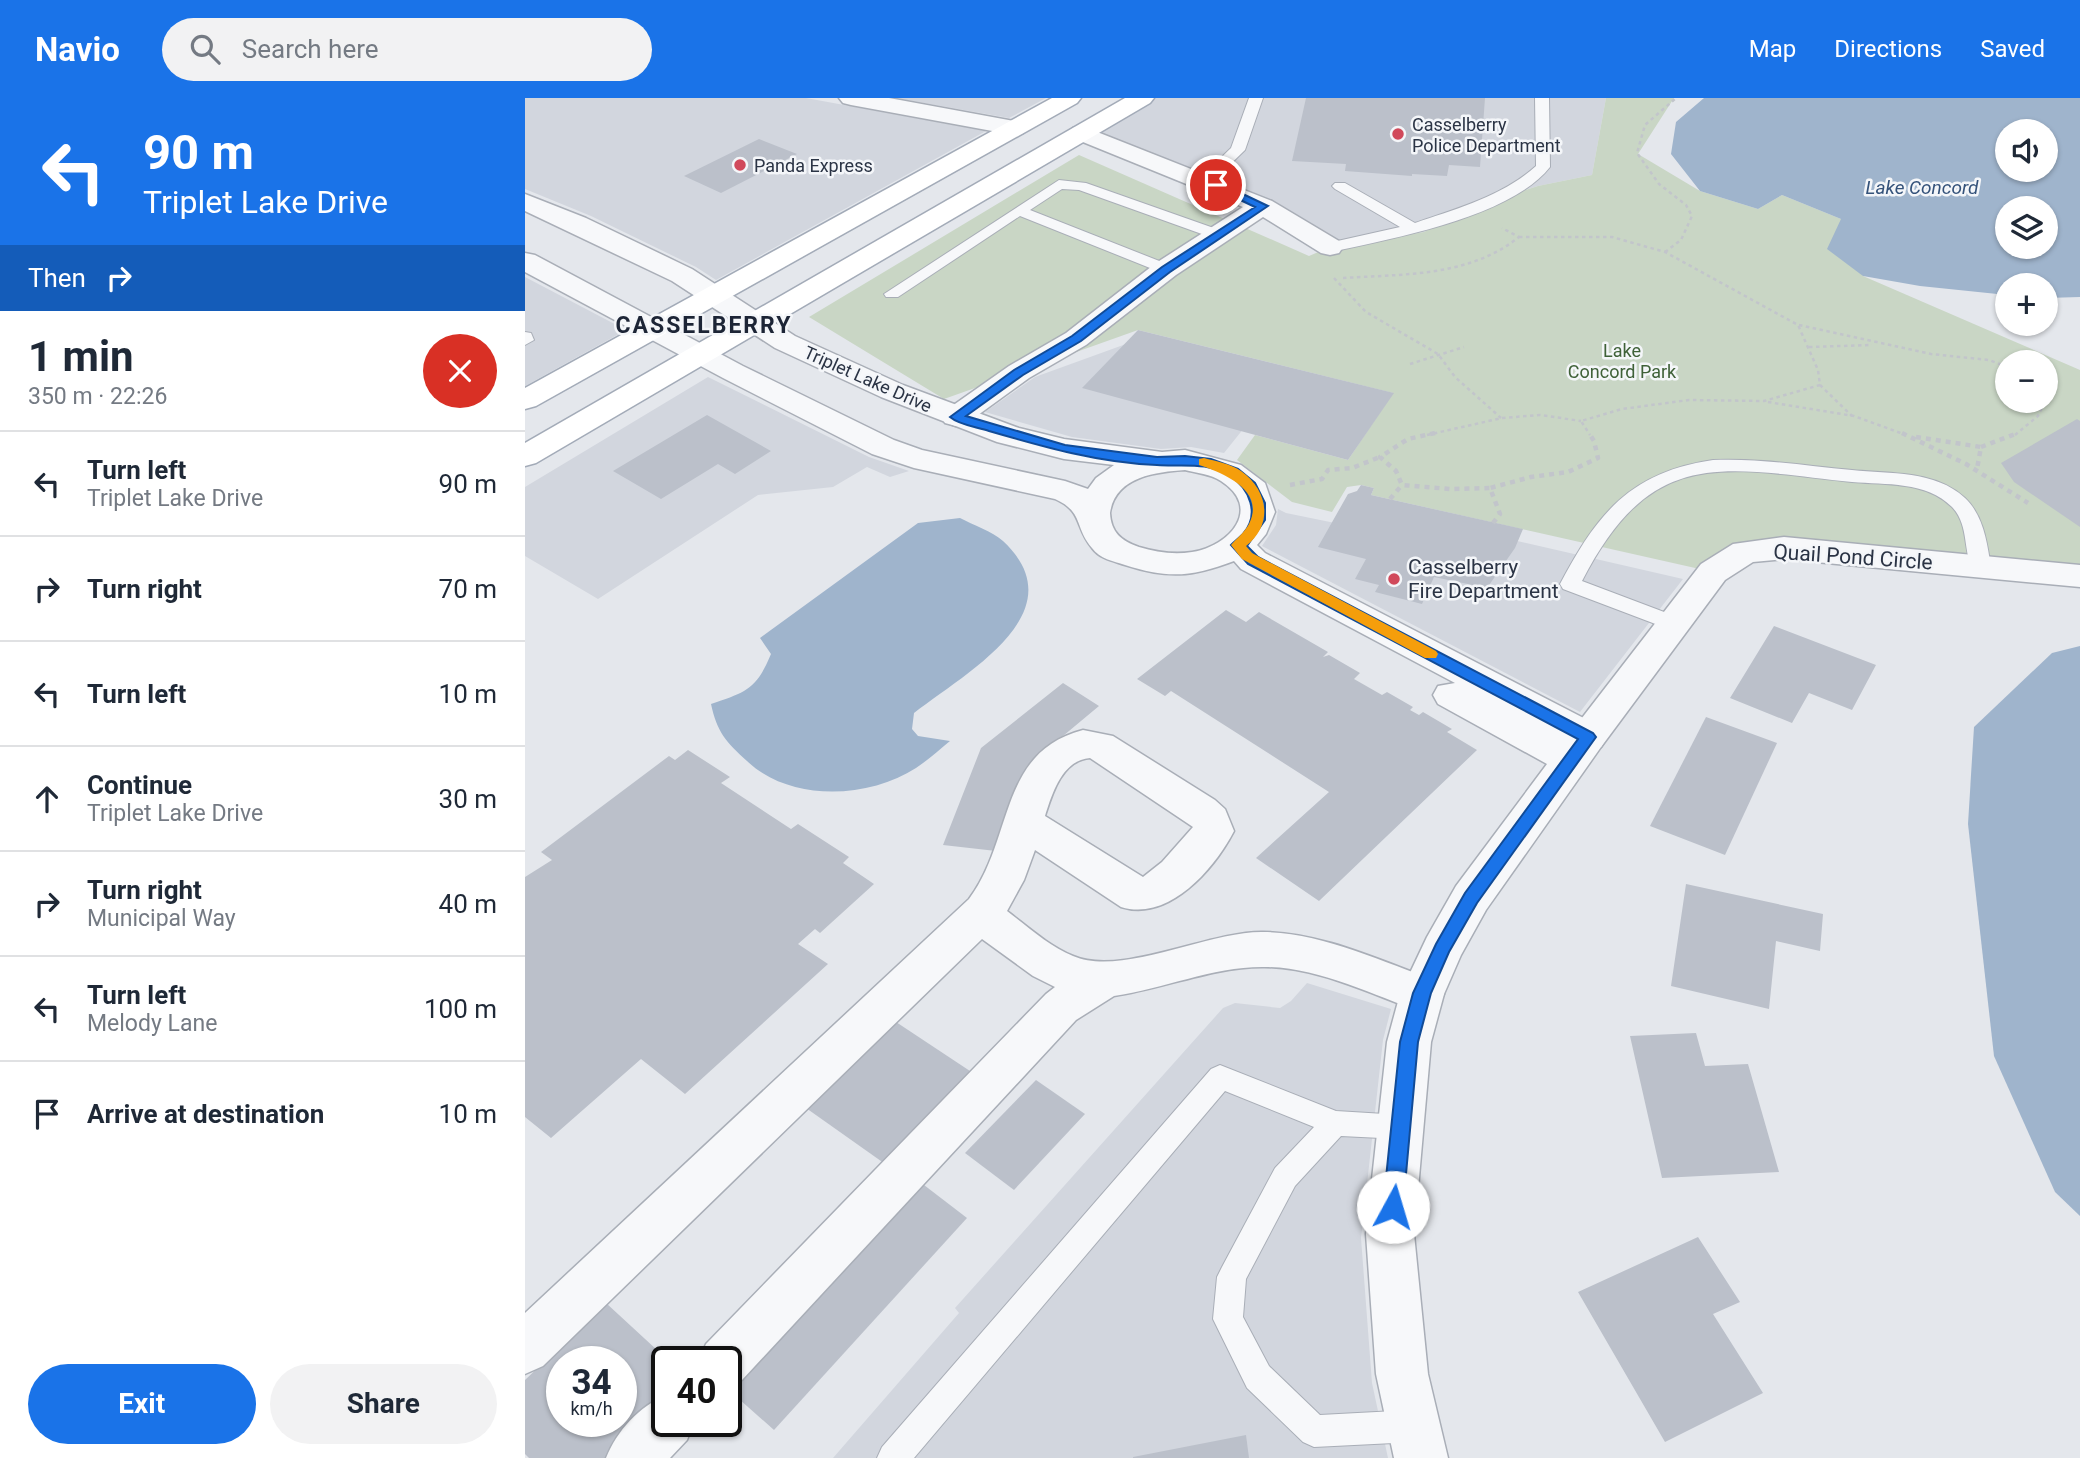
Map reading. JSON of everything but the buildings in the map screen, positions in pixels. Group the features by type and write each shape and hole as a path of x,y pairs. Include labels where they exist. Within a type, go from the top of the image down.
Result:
{"main road":[{"path":"525,400 1069,98"},
{"path":"1082,133 1075,122 1089,98"},
{"path":"525,456 1142,98"}],"street":[{"path":"851,98 887,101 1014,128"},
{"path":"1082,133 1263,206 1328,259"},
{"name":"Triplet Lake Drive","path":"525,202 682,275 785,342 956,417 1064,449 1157,461"},
{"path":"956,417 1019,372 1076,339 1166,269 1263,206"},
{"path":"525,261 883,447 914,458 1065,491 1078,497 1093,512"},
{"path":"1157,461 1211,463 1234,472 1250,486 1259,503 1258,520 1248,538 1210,560 1198,562 1158,565 1133,560 1113,550 1099,536 1093,520 1094,504 1103,489 1117,477 1136,467 1157,461"},
{"path":"1238,545 1253,561 1579,749"},
{"name":"Quail Pond Circle","path":"1579,749 1713,572 1745,552 1784,548 2080,576"},
{"path":"1198,562 1579,749"},
{"path":"525,1348 980,915 999,890 1039,781 1048,767 1073,746 1092,743 1201,811 1211,820 1214,831 1160,887 1141,895 1131,894 1025,823"},
{"path":"1417,1442 1402,1374 1390,1234 1409,1042 1422,993 1442,949 1471,898 1579,749"},
{"path":"980,915 1067,973 1107,980"},
{"path":"740,1346 1061,1007 1085,990 1107,980 1230,953 1264,949 1299,955 1422,993"},
{"path":"633,1458 653,1437"}],"lane":[{"path":"1205,181 1238,150 1256,98"},
{"path":"1328,259 1465,210 1533,180 1543,167 1542,98"},
{"path":"892,293 1059,184 1081,186 1219,235"},
{"path":"1340,186 1414,229"},
{"path":"1020,211 1166,269"},
{"path":"1673,622 1570,584 1596,533 1616,510 1674,474 1710,467 1757,465 1923,483 1952,497 1973,523 1981,567"},
{"path":"893,1458 1220,1077 1335,1123 1401,1127"},
{"path":"1335,1123 1285,1177 1232,1277 1228,1319 1258,1377 1314,1431 1417,1442"}],"path":[{"path":"1665,252 1681,240 1692,216 1686,205 1659,184 1637,153 1645,125 1676,98"},
{"path":"1465,210 1520,237 1611,236 1642,241 1798,325 1879,344 1995,362"},
{"path":"1334,278 1436,270 1482,261 1507,251 1520,237"},
{"path":"1328,259 1334,278 1366,312 1438,354 1463,385 1502,418"},
{"path":"1798,325 1818,370 1820,386 1852,416"},
{"path":"1809,347 1879,344"},
{"path":"1410,364 1464,347"},
{"path":"1764,401 1820,386"},
{"path":"1280,487 1322,479 1328,470 1352,468 1380,457 1408,439 1502,418 1540,415 1581,421 1622,409 1689,400 1764,401 1852,416 1912,437 1977,468 2028,503"},
{"path":"1912,437 1981,447 2017,436 2042,413"},
{"path":"1402,485 1450,489 1490,488 1531,477 1568,472 1598,458 1594,441 1581,421"},
{"path":"1977,468 1981,447"},
{"path":"1380,457 1396,471 1402,485"},
{"path":"1390,499 1402,485"},
{"path":"1490,488 1500,514 1493,523"}],"shaded area":[{"path":"525,98 806,98 986,131 716,280 696,267 591,216 525,189"},
{"path":"896,98 1046,98 1009,118"},
{"path":"1142,98 1606,98 1592,175 1538,186 1465,210 1424,232 1330,247 1082,133"},
{"path":"525,277 626,330 525,386"},
{"path":"1137,340 1244,428 1224,453 1191,447 1161,449 1072,437 985,412 1035,377"},
{"path":"708,377 869,457 909,471 890,477 867,467 833,487 758,495 598,599 525,556 525,487"},
{"path":"1365,506 1683,579 1580,712 1262,546 1276,525 1278,509 1335,523"},
{"path":"1307,983 1391,1009 1383,1040 1361,1238 1372,1383 1388,1458 833,1458 959,1313 955,1308 1223,1008 1235,1003 1280,1008 1291,1001"}],"green space":[{"name":"Lake Concord Park","path":"1606,98 1674,98 1638,154 1700,191 1758,209 1782,195 1841,219 1863,276 1995,333 1995,336 2002,336 2034,350 1995,350 1995,413 2058,413 2058,360 2080,370 2080,576 1784,548 1713,572 1371,495 1374,488 1361,485 1347,487 1332,512 1292,502 1237,460 1255,435 1348,460 1393,393 1138,330 944,399 809,317 1079,155 1309,256 1330,247 1424,232 1465,210 1538,186 1592,175"}],"water":[{"name":"Lake Concord","path":"1704,98 2080,98 2080,297 2058,298 2058,273 1995,273 1995,294 1920,286 1863,276 1827,249 1841,219 1782,195 1758,209 1700,191 1671,154 1676,122"},
{"path":"960,518 1003,541 1023,567 1028,592 1022,616 1006,639 985,660 914,713 912,729 918,736 950,741 920,765 897,778 875,786 830,792 785,784 765,774 733,748 716,722 711,704 749,688 755,682 771,654 760,638 918,523"},
{"path":"2080,646 2080,1216 2055,1192 1994,1056 1968,824 1974,727 2052,653"}],"slow traffic":[{"path":"1204,462 1234,472 1250,486 1259,503 1258,520 1248,538 1238,545 1247,556 1431,654"}],"place":[{"name":"Casselberry Police Department","path":"1398,134"},
{"name":"Panda Express","path":"740,165"},
{"name":"Casselberry Fire Department","path":"1394,579"}],"district":[{"name":"CASSELBERRY","path":"704,325"}],"route":[{"path":"1216,185 1263,206 1166,269 1076,339 1019,372 956,417 1008,435 1064,449 1157,461 1211,463 1234,472 1250,486 1259,503 1258,520 1248,538 1238,545 1253,561 1588,737 1471,898 1442,949 1422,993 1409,1042 1393,1207"}]}
